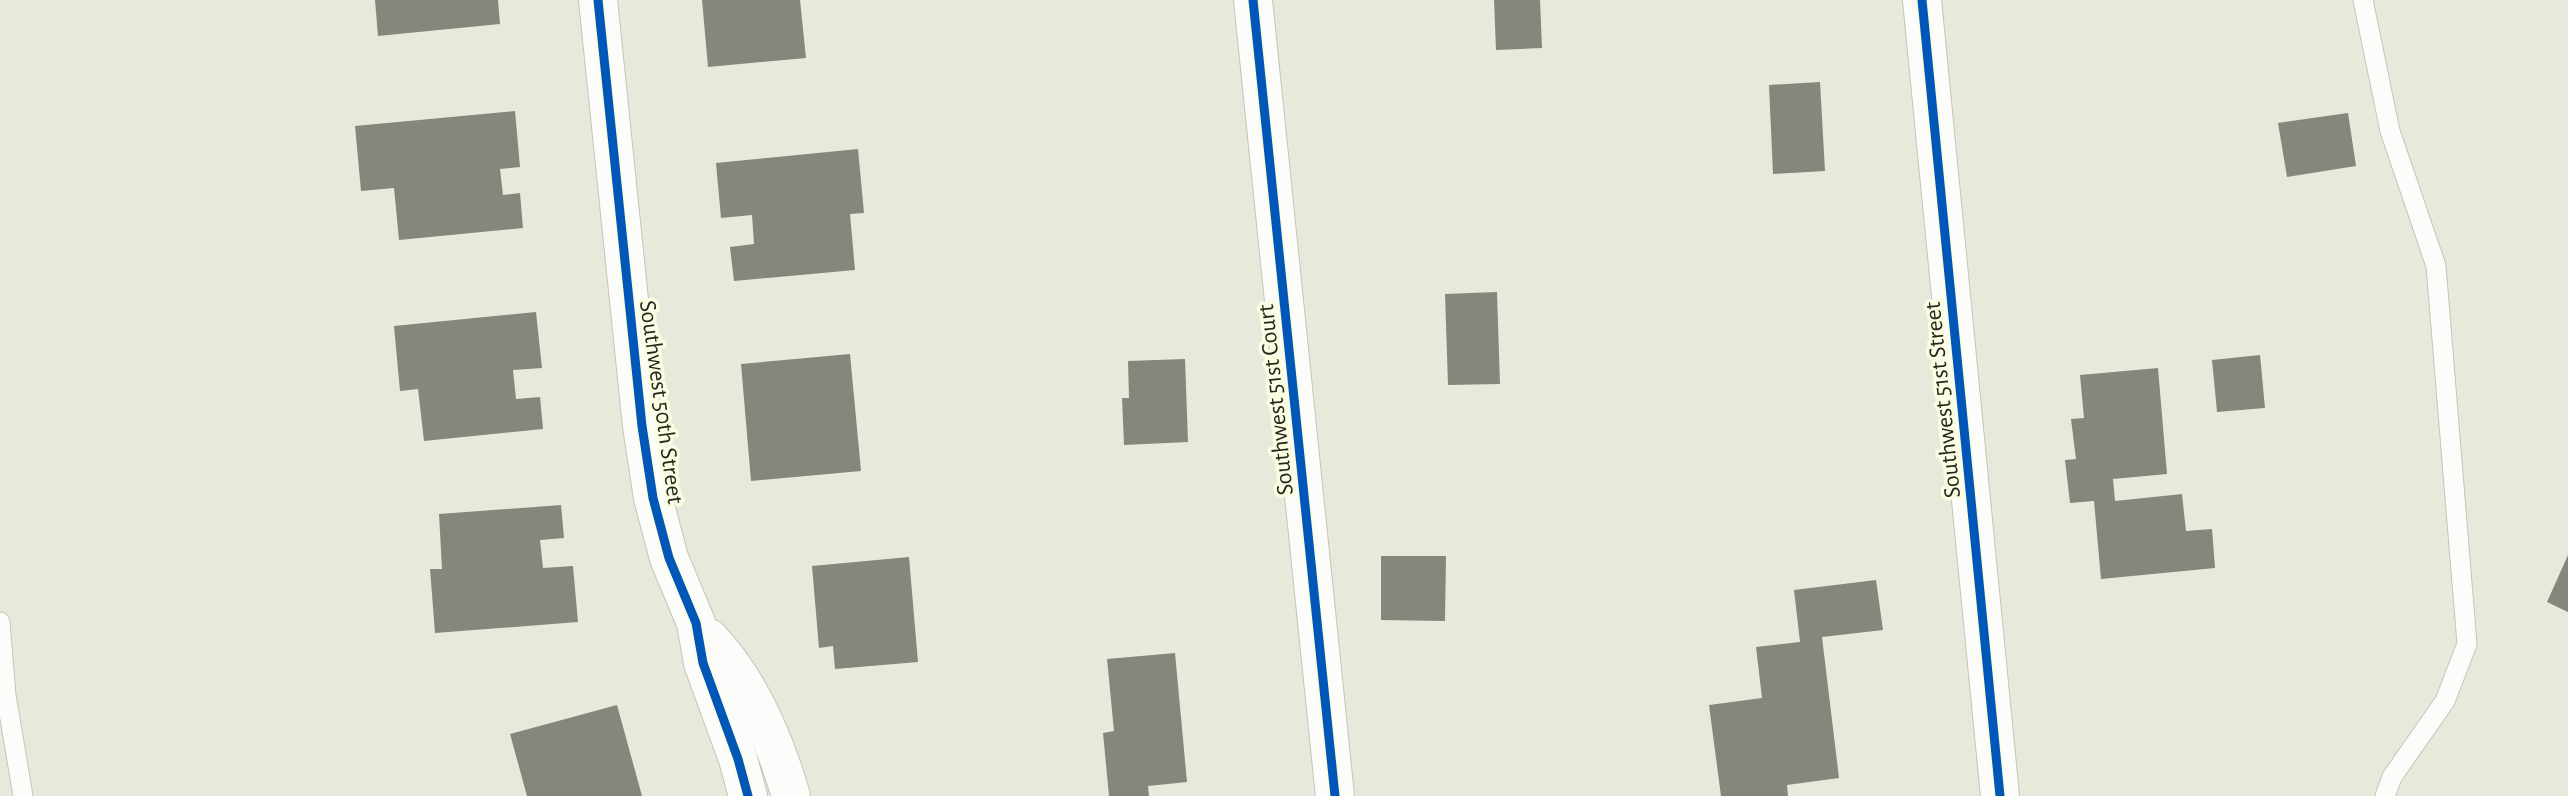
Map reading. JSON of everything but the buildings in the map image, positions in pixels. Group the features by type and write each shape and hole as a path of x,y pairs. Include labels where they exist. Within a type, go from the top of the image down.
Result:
{"street":[{"name":"Southwest 50th Street","path":"598,0 642,426 653,498 669,558 696,624 703,663 734,747 748,796"},
{"name":"Southwest 51st Court","path":"1253,0 1335,796"},
{"name":"Southwest 51st Street","path":"1922,0 2000,796"},
{"name":"Southwest 50th Street","path":"696,624 720,649 750,697 781,762 791,796"}],"lane":[{"path":"2363,0 2390,131 2436,266 2467,644 2445,701 2392,777 2385,796"},
{"path":"0,622 6,695 23,796"}],"cycle path":[{"path":"598,0 642,426 653,498 669,558 696,623 703,663 738,759 748,796"},
{"path":"1253,0 1335,796"},
{"path":"1922,0 2000,796"}]}
